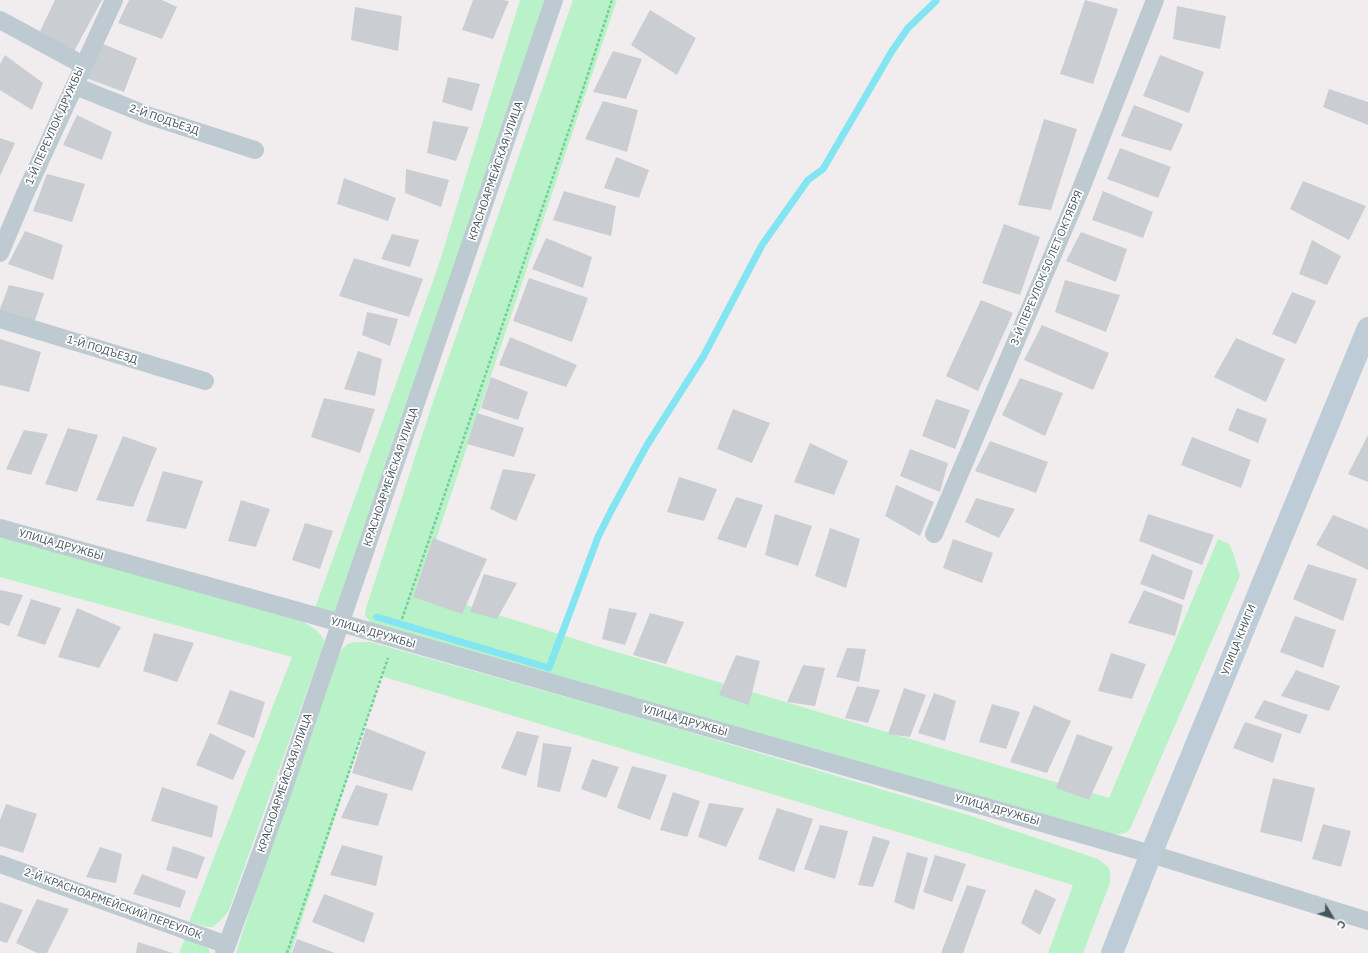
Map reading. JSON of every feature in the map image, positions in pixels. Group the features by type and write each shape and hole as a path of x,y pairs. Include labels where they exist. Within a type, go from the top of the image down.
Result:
{"street":[{"name":"1-Й ПЕРЕУЛОК ДРУЖБЫ","path":"0,253 83,65 114,0"},
{"name":"КРАСНОАРМЕЙСКАЯ УЛИЦА","path":"225,949 277,808 554,0"},
{"name":"3-Й ПЕРЕУЛОК 50 ЛЕТ ОКТЯБРЯ","path":"934,534 1082,186 1155,0"},
{"path":"0,20 83,65"},
{"name":"2-Й ПОДЪЕЗД","path":"75,86 150,116 255,150"},
{"name":"1-Й ПОДЪЕЗД","path":"0,319 205,381"},
{"name":"УЛИЦА КНИГИ","path":"1112,953 1151,854 1368,328"},
{"name":"УЛИЦА ДРУЖБЫ","path":"0,528 341,623 1151,854 1368,921"},
{"name":"2-Й КРАСНОАРМЕЙСКИЙ ПЕРЕУЛОК","path":"0,864 225,949"}],"path":[{"path":"287,953 574,116 612,0"}],"green space":[{"path":"520,0 555,0 339,614 314,611 438,267"},
{"path":"573,0 617,0 419,590 600,647 1109,798 1218,539 1229,544 1240,576 1130,829 1125,833 1114,835 373,624 365,616 366,608 431,408"},
{"path":"0,536 302,621 316,630 324,640 229,910 213,927 189,922 292,657 0,577"},
{"path":"356,642 370,642 641,718 968,815 1098,859 1109,868 1110,883 1083,953 1048,953 1073,885 381,676 291,953 236,953 292,778 338,655 345,646"},
{"path":"185,938 204,945 209,949 210,953 179,953"}],"building":[{"path":"55,0 102,0 73,53 40,31"},
{"path":"129,0 162,0 177,7 162,39 118,23"},
{"path":"473,0 509,1 493,39 462,30"},
{"path":"1085,0 1118,9 1093,84 1060,74"},
{"path":"1177,6 1226,16 1220,49 1173,39"},
{"path":"355,7 402,16 398,51 351,40"},
{"path":"650,10 696,38 677,75 631,45"},
{"path":"103,44 137,58 124,92 86,78"},
{"path":"613,51 642,59 626,99 593,92"},
{"path":"5,55 43,83 32,110 0,90 0,64"},
{"path":"1160,55 1204,72 1189,113 1143,96"},
{"path":"448,77 480,84 472,111 442,102"},
{"path":"1329,89 1368,102 1368,125 1323,107"},
{"path":"603,101 638,110 627,152 585,139"},
{"path":"1134,105 1183,124 1171,151 1121,136"},
{"path":"77,115 112,132 102,160 63,145"},
{"path":"1044,119 1077,129 1051,210 1018,205"},
{"path":"433,121 469,127 456,161 427,153"},
{"path":"0,138 15,143 0,176"},
{"path":"1120,148 1171,167 1158,198 1107,179"},
{"path":"616,157 649,170 639,198 604,188"},
{"path":"406,169 449,180 441,207 405,193"},
{"path":"47,174 85,184 72,222 33,211"},
{"path":"344,178 396,198 388,221 337,204"},
{"path":"1303,181 1366,206 1349,240 1290,209"},
{"path":"564,191 616,206 611,236 553,220"},
{"path":"1103,191 1153,212 1143,238 1092,220"},
{"path":"1004,224 1040,237 1020,295 982,283"},
{"path":"25,231 63,245 53,280 8,264"},
{"path":"1081,232 1127,249 1116,282 1066,261"},
{"path":"392,234 419,240 410,267 381,259"},
{"path":"546,238 592,257 583,288 532,269"},
{"path":"1312,240 1341,256 1327,285 1299,274"},
{"path":"354,258 423,279 409,317 339,296"},
{"path":"529,278 588,298 572,342 513,321"},
{"path":"1065,280 1120,295 1106,332 1055,312"},
{"path":"9,285 44,293 34,323 0,313 0,309"},
{"path":"1292,292 1316,301 1296,344 1272,334"},
{"path":"981,300 1013,313 978,391 946,376"},
{"path":"367,312 398,319 390,346 362,335"},
{"path":"1042,325 1109,353 1093,390 1024,360"},
{"path":"510,337 577,365 566,387 499,365"},
{"path":"1236,338 1285,359 1266,402 1214,377"},
{"path":"0,339 41,352 29,392 0,385"},
{"path":"358,351 382,359 375,396 344,389"},
{"path":"491,377 528,392 518,420 481,408"},
{"path":"1020,378 1063,393 1045,436 1002,415"},
{"path":"324,398 375,409 360,453 311,437"},
{"path":"936,399 970,410 955,449 922,436"},
{"path":"1237,408 1267,419 1258,443 1228,430"},
{"path":"733,409 770,423 752,463 717,449"},
{"path":"477,413 524,428 514,457 467,444"},
{"path":"68,428 98,435 77,492 45,484"},
{"path":"24,430 48,434 31,475 6,469"},
{"path":"1368,435 1368,482 1348,474"},
{"path":"123,436 157,448 133,507 96,500"},
{"path":"1192,437 1251,460 1241,488 1181,465"},
{"path":"990,441 1048,462 1036,493 975,471"},
{"path":"810,443 848,461 834,495 794,482"},
{"path":"910,449 948,463 940,492 900,476"},
{"path":"503,469 536,474 516,521 490,509"},
{"path":"163,471 203,481 186,529 146,521"},
{"path":"679,477 717,489 704,521 667,512"},
{"path":"896,485 934,502 920,536 885,516"},
{"path":"736,497 763,505 746,548 717,539"},
{"path":"976,498 1015,509 999,538 965,522"},
{"path":"241,500 270,509 256,547 228,541"},
{"path":"775,514 812,526 798,566 765,555"},
{"path":"1148,514 1214,535 1202,565 1139,541"},
{"path":"1333,515 1368,529 1368,570 1316,545"},
{"path":"305,523 333,531 320,569 292,560"},
{"path":"830,528 860,539 846,588 815,576"},
{"path":"433,538 487,559 462,614 413,597"},
{"path":"953,539 993,553 982,583 943,568"},
{"path":"1152,554 1193,571 1184,600 1140,584"},
{"path":"1308,564 1357,579 1343,621 1293,599"},
{"path":"484,574 517,583 497,619 470,612"},
{"path":"0,590 23,595 9,626 0,623"},
{"path":"1144,590 1183,605 1175,636 1128,623"},
{"path":"31,599 61,608 45,645 17,636"},
{"path":"77,608 121,627 99,668 58,657"},
{"path":"609,608 637,613 625,645 602,639"},
{"path":"650,613 684,622 666,664 633,655"},
{"path":"1295,616 1336,630 1323,668 1280,652"},
{"path":"154,633 194,643 177,682 143,671"},
{"path":"847,648 866,649 859,682 836,677"},
{"path":"1111,653 1146,664 1132,699 1098,691"},
{"path":"736,655 760,661 749,705 719,695"},
{"path":"803,665 825,668 815,706 787,702"},
{"path":"1296,670 1340,686 1329,711 1281,696"},
{"path":"857,686 880,690 868,723 845,718"},
{"path":"904,688 926,695 910,737 888,734"},
{"path":"230,690 265,702 254,738 217,724"},
{"path":"934,693 956,701 945,741 918,733"},
{"path":"1264,700 1308,715 1300,734 1254,718"},
{"path":"992,704 1020,712 1006,749 979,742"},
{"path":"1034,705 1071,721 1047,773 1010,762"},
{"path":"1245,722 1282,734 1273,763 1233,748"},
{"path":"366,728 426,752 412,791 352,773"},
{"path":"517,731 539,736 526,776 501,768"},
{"path":"210,733 246,751 233,780 196,765"},
{"path":"1077,734 1113,747 1089,800 1056,788"},
{"path":"543,743 572,747 560,792 537,787"},
{"path":"592,759 619,767 606,798 581,789"},
{"path":"632,766 667,775 650,820 617,808"},
{"path":"1273,778 1315,788 1302,842 1260,832"},
{"path":"356,785 388,794 378,826 341,818"},
{"path":"162,787 218,806 212,838 151,821"},
{"path":"673,792 700,801 687,837 660,830"},
{"path":"709,803 744,808 726,847 698,837"},
{"path":"6,804 37,814 23,853 0,846 0,820"},
{"path":"777,808 813,819 794,872 758,859"},
{"path":"1323,824 1351,831 1341,867 1312,859"},
{"path":"820,825 848,831 835,879 804,869"},
{"path":"873,836 890,841 873,887 858,885"},
{"path":"342,845 383,856 376,886 330,875"},
{"path":"173,846 205,857 197,879 166,870"},
{"path":"100,847 122,854 116,883 86,877"},
{"path":"907,852 928,858 914,910 894,902"},
{"path":"935,855 966,864 952,902 923,892"},
{"path":"142,874 186,891 180,908 133,894"},
{"path":"967,885 986,890 963,953 941,953"},
{"path":"1035,889 1056,899 1040,935 1021,923"},
{"path":"324,894 374,913 364,943 312,922"},
{"path":"37,899 69,909 47,953 37,953 16,943"},
{"path":"0,902 23,910 7,943 0,941"},
{"path":"297,939 335,953 292,953"},
{"path":"138,942 173,953 136,953"}],"waterway":[{"path":"377,617 549,668 598,537 611,511 647,445 703,357 762,245 808,180 823,169 892,51 908,28 936,1"}]}
